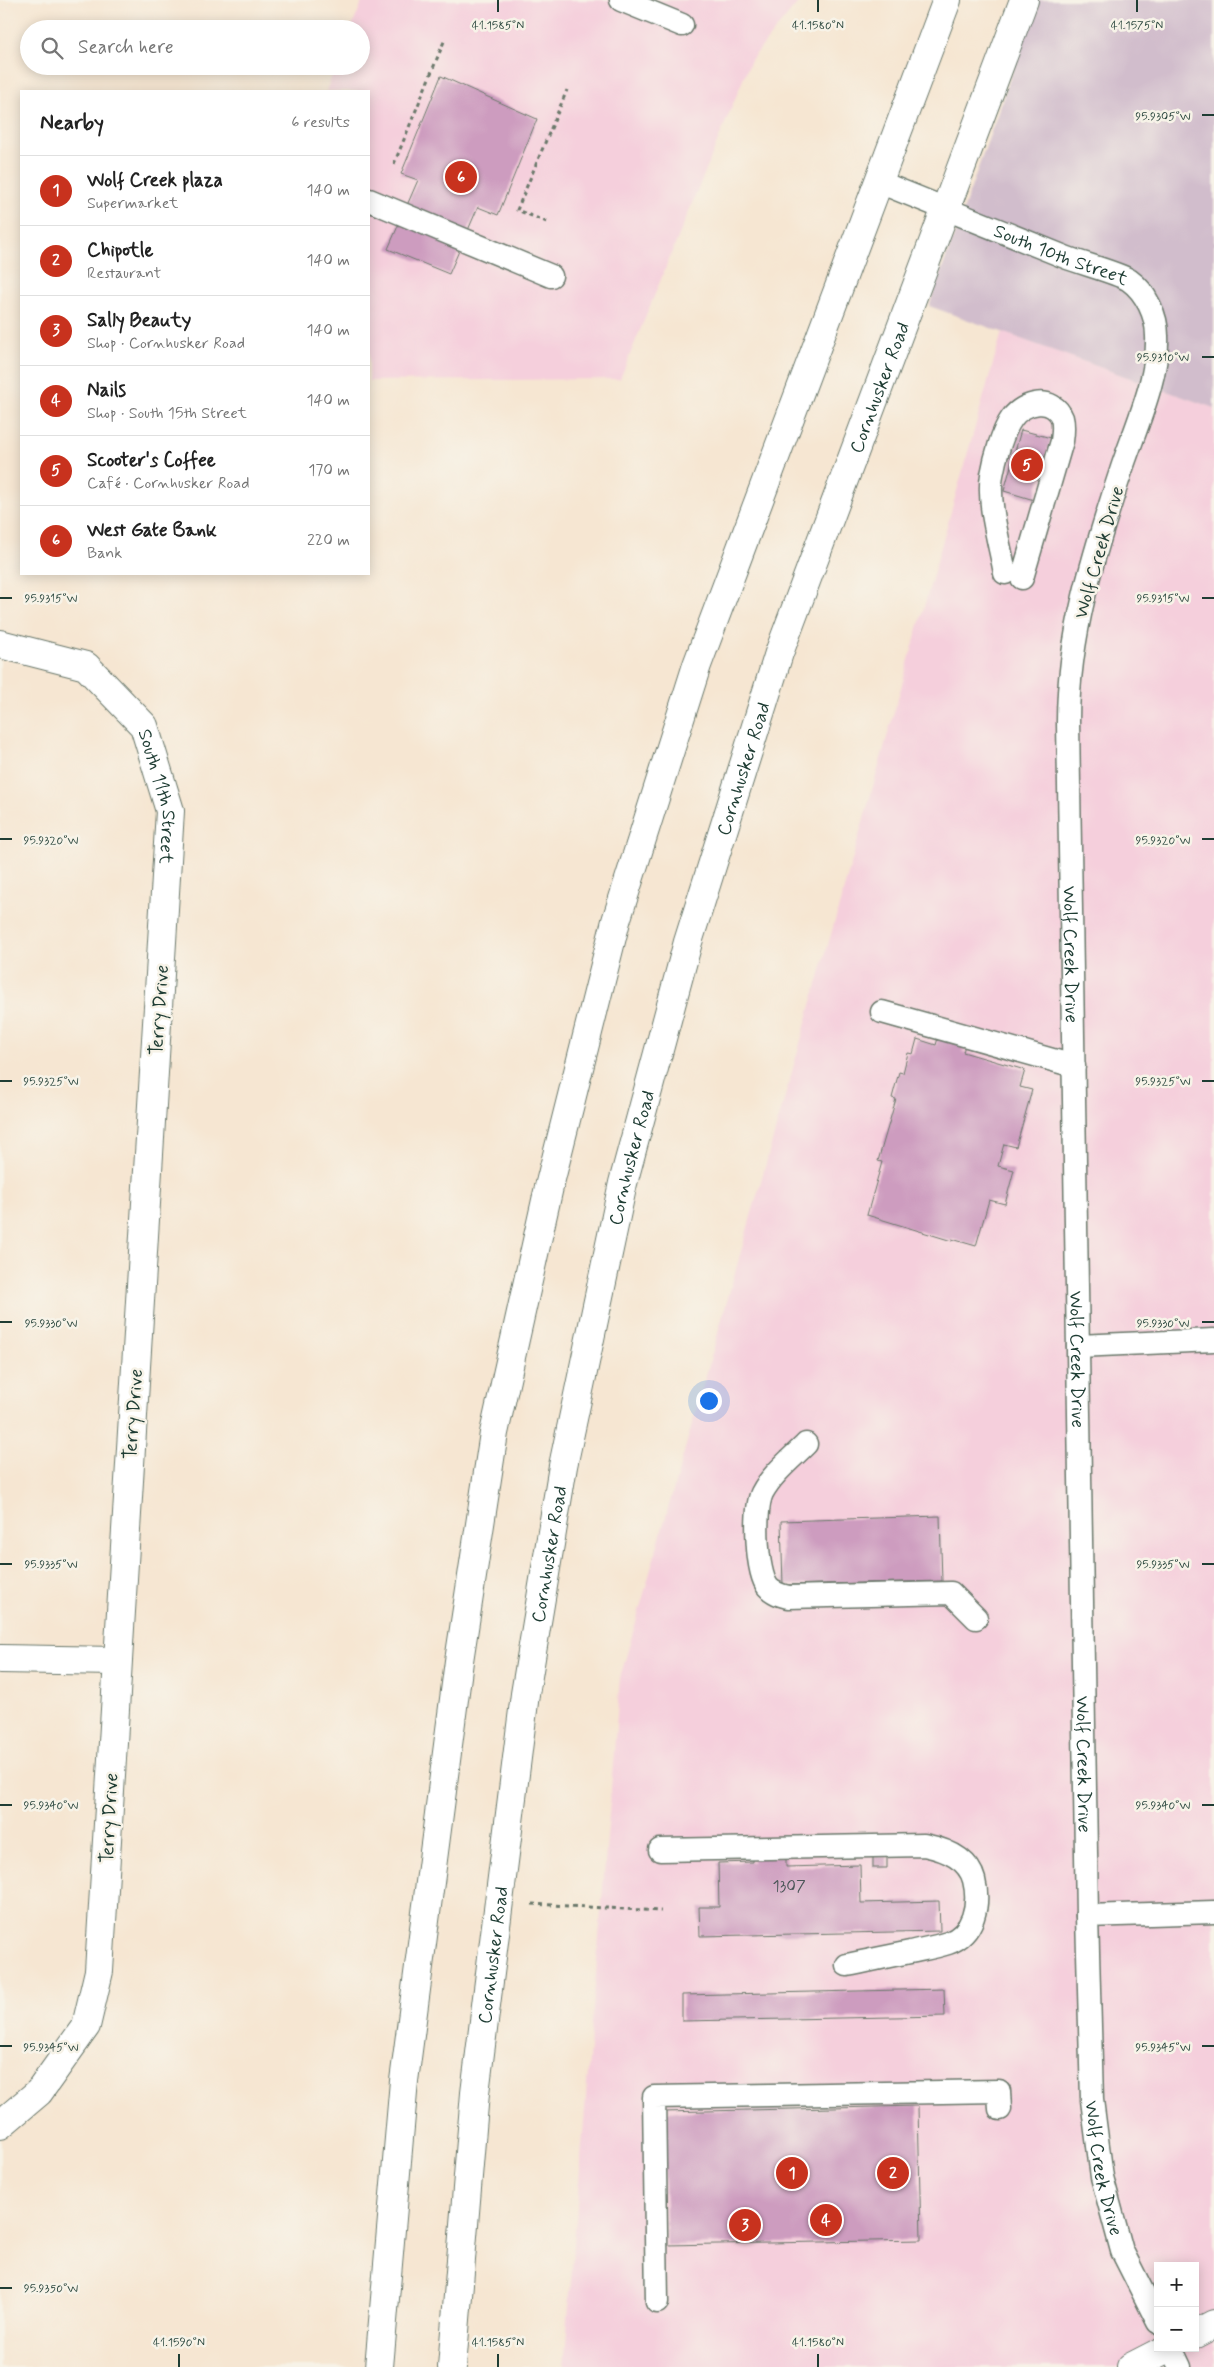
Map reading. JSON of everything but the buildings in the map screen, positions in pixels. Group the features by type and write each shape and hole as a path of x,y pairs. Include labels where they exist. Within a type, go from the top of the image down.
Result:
{"main road":[{"path":"379,2367 404,2081 459,1661 494,1433 549,1187 616,921 697,665 947,0"},
{"name":"Cornhusker Road","path":"452,2367 475,2093 525,1694 563,1466 623,1183 688,942 779,653 1024,0"},
{"name":"South 11th Street","path":"0,644 86,666 144,726 170,812 164,919"},
{"name":"Terry Drive","path":"0,2125 39,2092 86,2026 99,1971 116,1661 164,919"},
{"path":"0,1659 116,1661"},
{"path":"1199,2332 1214,2324"},
{"path":"1131,2367 1162,2352"}],"lane":[{"path":"621,0 682,25"},
{"name":"South 10th Street","path":"879,182 1128,280 1148,303 1158,335 1156,358 1147,394"},
{"path":"370,200 551,276"},
{"name":"Wolf Creek Drive","path":"1147,394 1105,519 1079,614 1073,646 1068,730 1087,1916 1092,2100 1102,2177 1122,2251 1154,2314"},
{"path":"1033,403 1045,403 1055,409 1062,418 1062,441 1014,575 993,504 992,476 1007,426 1013,416 1033,403"},
{"path":"882,1012 1074,1066"},
{"path":"1078,1346 1214,1340"},
{"path":"806,1444 768,1483 761,1496 758,1509 759,1566 768,1588 788,1597 951,1593 976,1618"},
{"path":"660,1850 924,1845 943,1848 967,1866 974,1877 977,1907 965,1932 949,1943 847,1965"},
{"path":"1087,1916 1214,1912"},
{"path":"657,2302 654,2097 999,2091 1000,2109"},
{"path":"1172,2352 1180,2367"}],"path":[{"path":"394,164 445,38"},
{"path":"547,222 517,210 567,90"},
{"path":"526,1904 660,1911"}],"shaded area":[{"path":"363,0 800,0 751,60 620,379 370,381 370,90 326,90 332,75 370,75 370,20 355,20"},
{"path":"1038,0 1214,0 1214,408 929,306"},
{"path":"1002,332 1214,408 1214,2367 564,2367 620,1678"}],"place":[{"name":"West Gate Bank","path":"461,177"},
{"name":"Scooter's Coffee","path":"1027,465"},
{"name":"Wolf Creek plaza","path":"792,2173"},
{"name":"Chipotle","path":"893,2173"},
{"name":"Nails","path":"826,2220"},
{"name":"Sally Beauty","path":"745,2225"}]}
